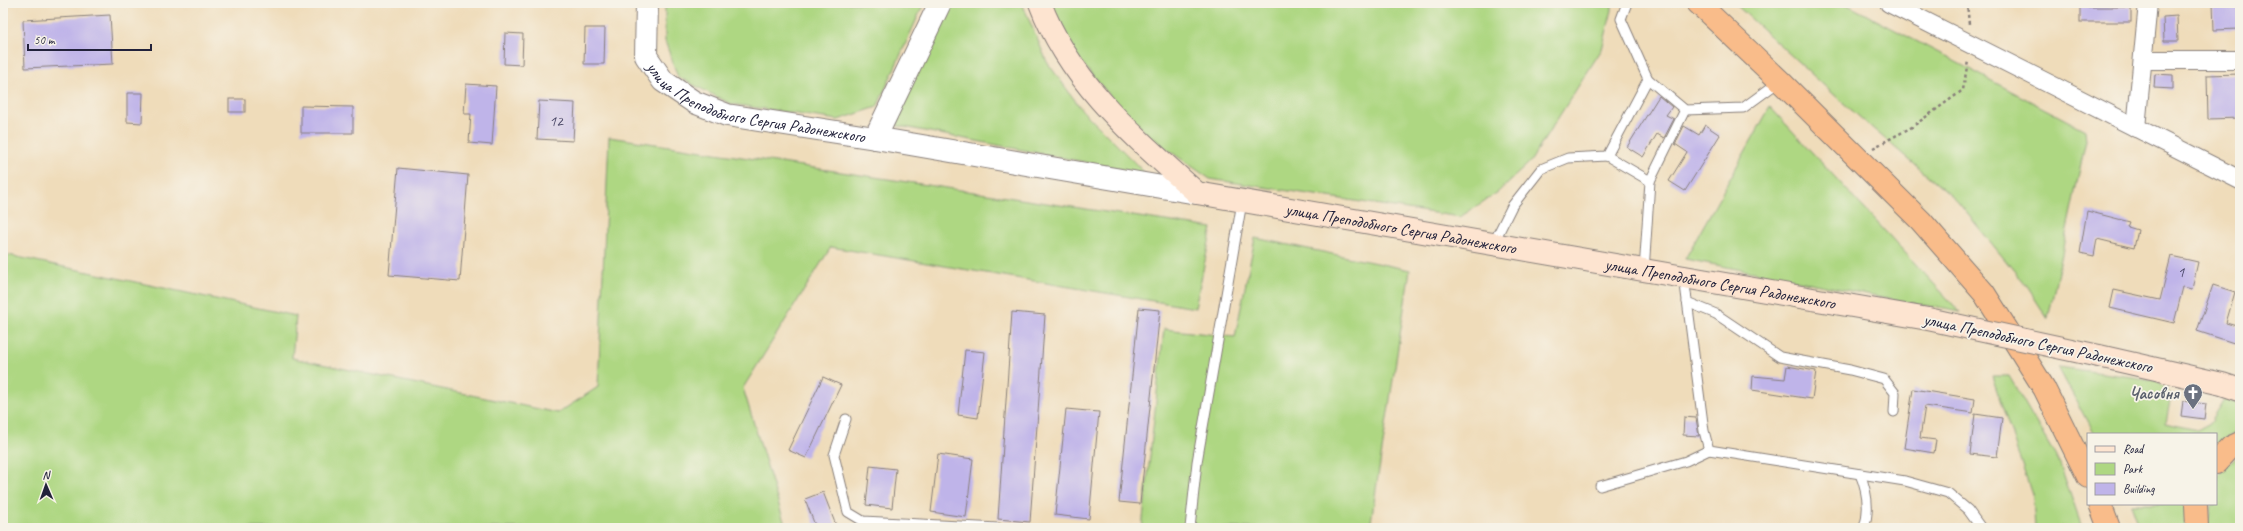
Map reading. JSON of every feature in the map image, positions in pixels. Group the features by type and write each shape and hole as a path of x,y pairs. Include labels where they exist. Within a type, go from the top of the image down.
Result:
{"highway":[{"path":"1698,3 1780,81 1921,221 1984,293 2044,388 2087,475"},
{"path":"2217,462 2231,447 2240,443"},
{"path":"2100,505 2109,528"},
{"path":"2196,505 2197,528"}],"main road":[{"path":"1040,3 1047,22 1077,74 1117,121 1197,193"},
{"name":"улица Преподобного Сергия Радонежского","path":"1197,193 1242,202 1928,319 2099,356 2222,384 2240,390"}],"street":[{"name":"улица Преподобного Сергия Радонежского","path":"647,3 646,56 663,81 694,102 727,115 874,138 1197,193"},
{"path":"874,138 940,3"},
{"path":"1888,3 2240,180"},
{"path":"2136,128 2148,3"},
{"path":"2143,60 2240,60"}],"lane":[{"path":"1627,3 1621,19 1648,79 1685,110 1743,108 1780,81"},
{"path":"1607,156 1648,79"},
{"path":"1644,271 1650,181 1685,110"},
{"path":"1493,245 1512,206 1541,169 1568,158 1607,156 1650,181"},
{"path":"1190,528 1197,462 1242,202"},
{"path":"1684,277 1704,431 1709,450"},
{"path":"1687,302 1716,314 1780,357 1850,370 1884,379 1895,393 1894,412"},
{"path":"846,419 834,456 848,512 863,521 998,528"},
{"path":"1600,486 1686,461 1709,450 1905,480 1948,494 1968,510 1980,528"},
{"path":"1860,474 1866,489 1867,519 1864,528"}],"path":[{"path":"1856,157 1912,127 1963,90 1971,44 1967,3"}],"green space":[{"path":"665,3 924,3 877,107 838,120 731,104 678,77 665,41"},
{"path":"951,3 1022,3 1047,62 1082,110 1146,174 889,124"},
{"path":"1050,3 1612,3 1612,10 1602,49 1530,162 1498,192 1460,217 1210,179 1151,138 1112,98 1075,55"},
{"path":"1734,3 1844,3 2085,130 2086,140 2048,319 2028,288 1957,201 1841,101"},
{"path":"1770,107 1960,312 1685,259"},
{"path":"609,137 1212,228 1195,308 831,247 743,388 786,528 3,528 3,254 296,316 292,358 558,413 598,387"},
{"path":"1255,238 1410,270 1370,528 1142,528 1164,329 1235,337"},
{"path":"2058,367 2155,380 2171,395 2166,423 2196,430 2209,423 2224,399 2240,403 2240,431 2225,438 2217,446 2217,433 2093,433"},
{"path":"1992,376 2009,376 2060,464 2082,528 2035,528 2033,498"},
{"path":"2240,454 2240,528 2207,528 2211,505 2217,505 2217,479 2221,470"},
{"path":"2131,505 2187,505 2186,528 2140,528"}],"building":[{"path":"2213,3 2240,3 2240,29 2214,30"},
{"path":"2080,7 2131,7 2131,22 2080,22"},
{"path":"110,15 113,64 25,68 23,20"},
{"path":"2177,16 2178,41 2164,41 2163,17"},
{"path":"585,28 605,28 604,64 584,64"},
{"path":"505,33 523,34 522,65 504,64"},
{"path":"2155,74 2173,75 2173,89 2154,88"},
{"path":"2240,74 2240,118 2208,119 2207,75"},
{"path":"466,84 496,86 492,145 469,143 471,114 464,114"},
{"path":"127,93 143,93 142,123 127,122"},
{"path":"1659,96 1672,107 1666,115 1674,119 1664,138 1657,134 1643,157 1627,147"},
{"path":"229,99 245,99 245,112 229,112"},
{"path":"539,101 575,103 573,141 537,139"},
{"path":"301,106 353,107 353,133 301,133"},
{"path":"1705,125 1720,135 1685,191 1669,181 1687,152 1675,144 1684,126 1699,135"},
{"path":"398,168 468,175 460,281 389,275"},
{"path":"2087,211 2130,222 2128,227 2138,230 2134,248 2097,239 2094,256 2080,253"},
{"path":"2171,256 2198,262 2192,289 2183,287 2174,323 2110,308 2114,290 2160,300"},
{"path":"2213,285 2235,292 2226,323 2240,327 2240,345 2197,331"},
{"path":"1139,308 1160,310 1140,504 1119,502"},
{"path":"1012,312 1045,315 1030,522 998,519"},
{"path":"965,350 985,352 978,418 958,415"},
{"path":"1787,366 1816,371 1812,399 1752,390 1753,376 1785,379"},
{"path":"823,377 841,385 806,458 788,450"},
{"path":"1913,389 1975,399 1973,413 1925,406 1920,438 1936,440 1934,453 1904,448"},
{"name":"Часовня","path":"2183,401 2206,404 2204,419 2181,416"},
{"path":"1066,409 1099,412 1089,519 1055,515"},
{"path":"1975,414 2002,418 1997,457 1970,454"},
{"path":"1684,417 1696,418 1699,436 1683,435"},
{"path":"938,454 973,459 966,517 931,512"},
{"path":"870,466 896,469 892,508 866,505"},
{"path":"823,492 837,528 816,528 805,499"}],"place":[{"name":"Часовня","path":"2193,410"}]}
